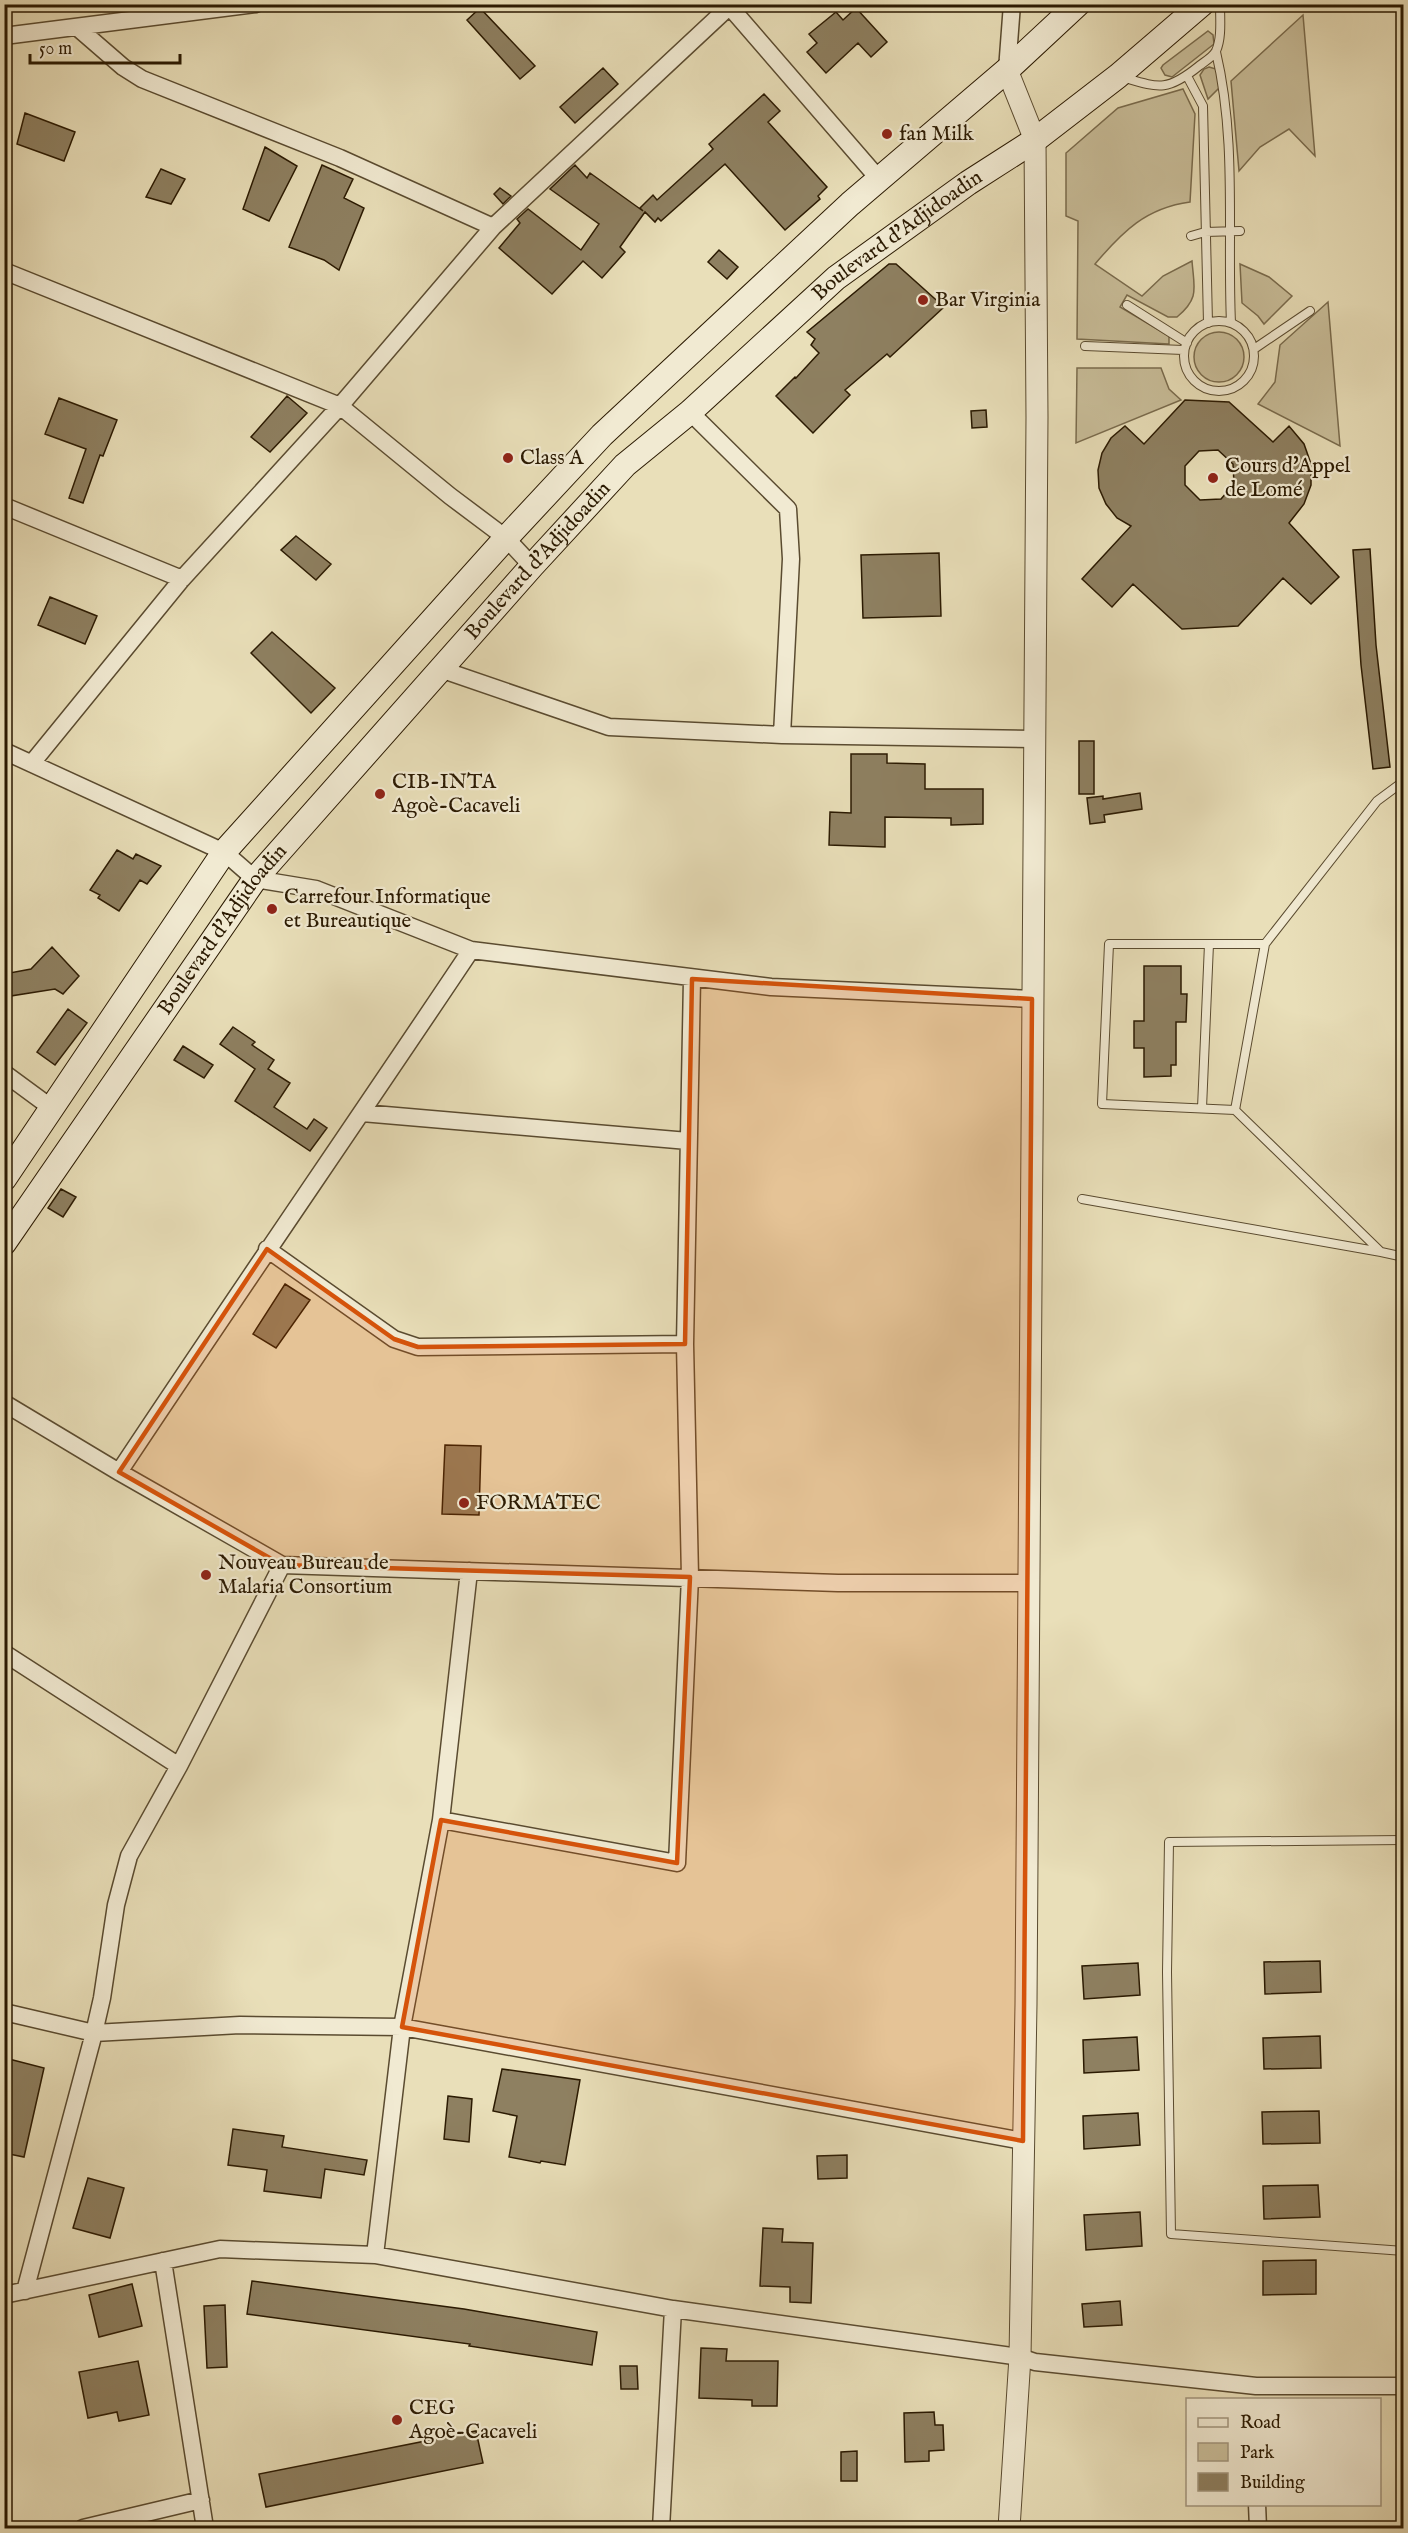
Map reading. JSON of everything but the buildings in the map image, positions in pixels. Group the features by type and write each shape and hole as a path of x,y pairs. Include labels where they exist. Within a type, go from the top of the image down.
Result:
{"main road":[{"name":"Boulevard d'Adjidoadin","path":"4,1179 224,852 506,538 602,435 878,178 1007,70 1078,4"},
{"name":"Boulevard d'Adjidoadin","path":"4,1243 255,879 532,566 625,465 690,412 836,278 968,183 1035,140 1118,76 1202,4"}],"street":[{"path":"4,36 256,4"},
{"path":"1009,2529 1020,2357 1026,2004 1037,417 1035,140 1007,70 1012,4"},
{"path":"32,763 182,579 340,406 493,227 731,6 878,178"},
{"path":"78,28 123,67 142,79 340,158 493,227"},
{"path":"4,271 340,406 450,496 506,538 532,566"},
{"path":"690,412 788,508 791,559 782,735"},
{"path":"4,506 182,579"},
{"path":"440,669 609,727 782,735 1034,740"},
{"path":"4,751 224,852 255,879 316,889 471,950 771,987 1032,999"},
{"path":"119,1472 267,1249 362,1113 471,950"},
{"path":"441,1820 677,1863 690,1577 685,1344 692,979"},
{"path":"4,1073 53,1109"},
{"path":"362,1113 688,1141"},
{"path":"267,1249 394,1339 418,1347 685,1344"},
{"path":"4,1403 282,1565 838,1583 1028,1582"},
{"path":"25,2291 94,2033 102,1998 116,1905 129,1856 179,1766 282,1565"},
{"path":"375,2255 402,2027 441,1820 469,1571"},
{"path":"4,1653 179,1766"},
{"path":"4,2012 94,2033 240,2025 402,2027 1023,2141"},
{"path":"4,2295 220,2249 375,2255 673,2309 1020,2357 1035,2362 1256,2393 1404,2386"},
{"path":"164,2261 206,2529"},
{"path":"661,2529 673,2309"},
{"path":"83,2529 201,2500"},
{"path":"1257,2506 1258,2529"}],"lane":[{"path":"1220,4 1220,30 1216,52 1225,97 1231,323"},
{"path":"1118,76 1168,87 1187,76 1216,52"},
{"path":"1187,76 1203,106 1207,319 1185,347 1185,363 1194,380 1202,387 1221,391 1231,389 1247,378 1252,369 1254,349 1245,332 1231,323 1207,319"},
{"path":"1191,236 1205,232 1240,231"},
{"path":"1127,305 1185,347"},
{"path":"1254,349 1310,311"},
{"path":"1085,346 1185,347"},
{"path":"1235,1110 1265,944 1377,801 1404,781"},
{"path":"1265,944 1109,944 1102,1104 1235,1110 1381,1252"},
{"path":"1202,1108 1209,944"},
{"path":"1082,1199 1404,1257"},
{"path":"1404,1840 1169,1842 1167,1972 1171,2234 1404,2251"}],"highlighted area":[{"path":"692,979 1032,999 1023,2141 402,2027 441,1820 677,1863 690,1577 282,1565 119,1472 267,1249 394,1339 418,1347 685,1344"}],"green space":[{"path":"1303,15 1315,156 1289,129 1260,147 1239,171 1231,81"},
{"path":"1208,31 1213,35 1214,44 1172,77 1165,75 1161,68 1163,65"},
{"path":"1209,67 1216,69 1221,86 1208,99 1200,75 1204,69"},
{"path":"1183,89 1195,114 1190,202 1161,210 1136,223 1115,241 1095,264 1142,296 1163,276 1192,261 1194,292 1192,298 1177,317 1168,317 1127,295 1120,307 1169,336 1169,344 1077,339 1078,221 1066,216 1066,153 1118,108"},
{"path":"1240,264 1269,277 1292,296 1264,324 1242,303"},
{"path":"1328,302 1340,446 1258,404 1275,382 1280,345"},
{"path":"1214,332 1224,332 1237,339 1244,352 1244,362 1237,375 1224,382 1214,382 1205,378 1198,371 1194,362 1194,352 1198,343 1205,336"},
{"path":"1077,368 1161,368 1169,389 1181,400 1076,443"}],"place":[{"name":"fan Milk","path":"887,134"},
{"name":"Bar Virginia","path":"923,300"},
{"name":"Class A","path":"508,458"},
{"name":"Cours d'Appel de Lomé","path":"1213,478"},
{"name":"CIB-INTA Agoè-Cacaveli","path":"380,794"},
{"name":"Carrefour Informatique et Bureautique","path":"272,909"},
{"name":"FORMATEC","path":"464,1503"},
{"name":"Nouveau Bureau de Malaria Consortium","path":"206,1575"},
{"name":"CEG Agoè-Cacaveli","path":"397,2420"}]}
